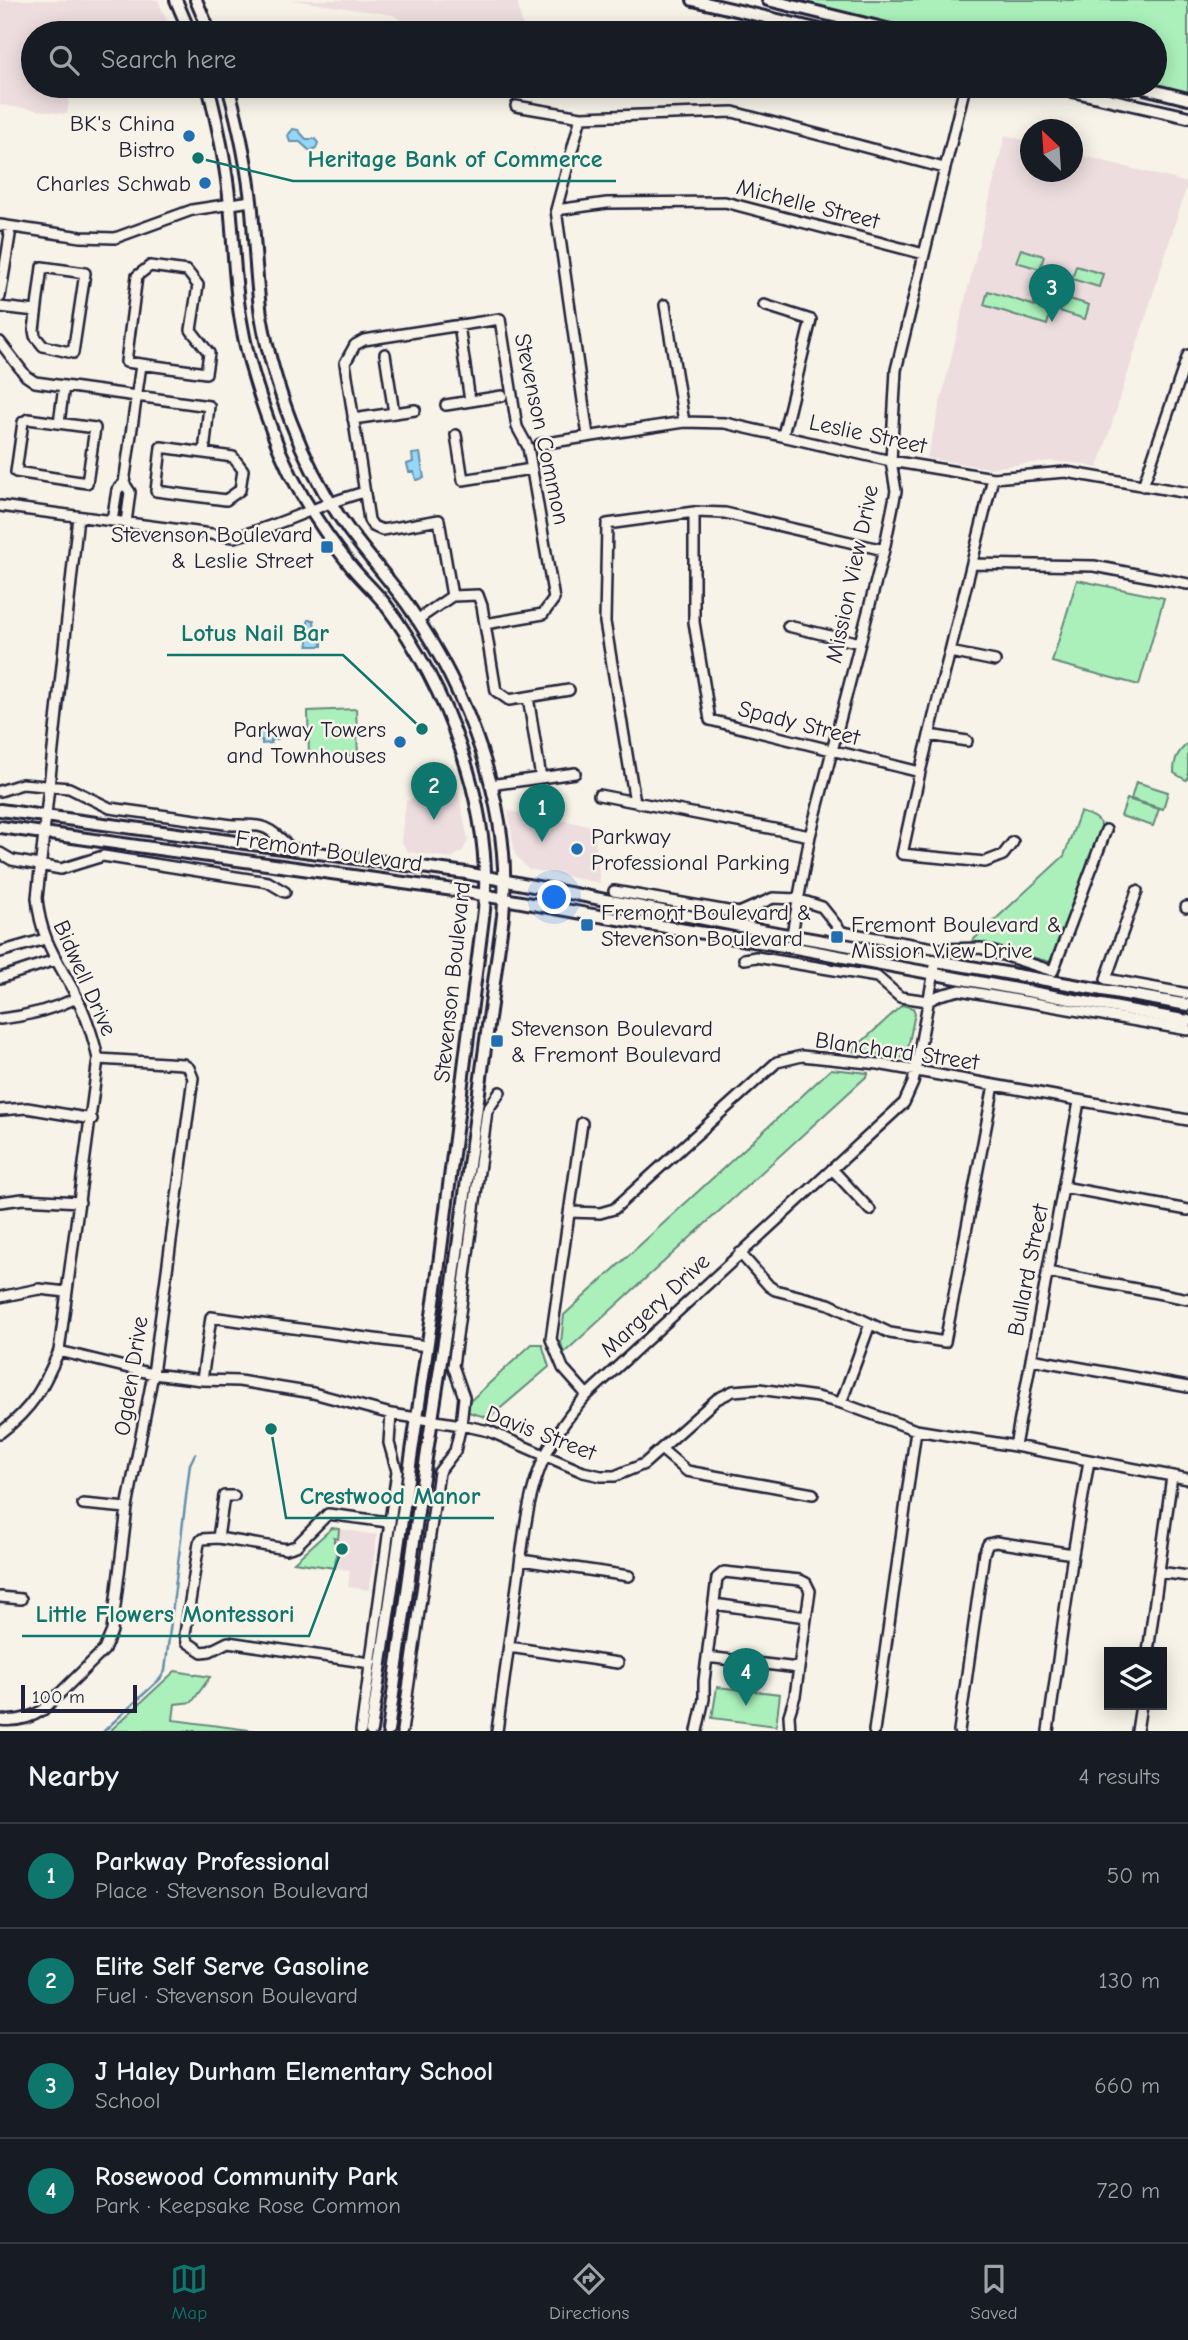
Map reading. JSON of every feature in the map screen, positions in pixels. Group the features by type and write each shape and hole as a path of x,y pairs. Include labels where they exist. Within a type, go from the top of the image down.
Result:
{"main road":[{"path":"176,0 185,21"},
{"path":"196,0 205,21"},
{"path":"693,0 782,21"},
{"path":"768,0 853,21"},
{"path":"1167,94 1188,99"},
{"name":"Stevenson Boulevard","path":"211,98 219,128 230,204 234,274 248,358 271,430 310,509 350,565 387,607 415,649 438,693 456,739 475,802 485,876 485,895 427,1346 371,1731"},
{"name":"Stevenson Boulevard","path":"231,98 251,201 256,272 269,352 292,423 331,502 350,532 417,620 445,667 462,704 491,785 501,839 504,899 452,1290 431,1420 388,1731"},
{"path":"1103,98 1188,117"},
{"name":"Fremont Boulevard","path":"0,810 485,876 936,961 1188,1005"},
{"name":"Fremont Boulevard","path":"0,827 485,895 790,947 1188,1021"},
{"name":"Mission View Drive","path":"790,947 792,934"}],"street":[{"name":"Mission View Drive","path":"792,934 810,835 884,550 896,491 891,461 896,370 962,98"},
{"path":"516,106 581,117 733,113 944,169"},
{"path":"581,117 556,210 587,436"},
{"path":"2,229 116,238 192,210 251,201"},
{"name":"Michelle Street","path":"556,210 607,203 725,202 924,254"},
{"path":"0,297 10,235 2,229"},
{"path":"150,266 187,271 198,285 191,330 209,353 206,373 141,365 126,362 137,276 150,266"},
{"path":"42,267 85,273 74,353 49,349 38,341 34,330 36,311 42,267"},
{"path":"666,304 684,422"},
{"path":"764,305 811,320 783,435"},
{"path":"0,307 36,311"},
{"name":"Stevenson Common","path":"452,596 439,520 382,530 373,526 369,520 345,363 355,345 364,340 500,319 517,427 528,447 554,599 543,614 485,624"},
{"path":"458,325 470,401"},
{"path":"0,342 26,376 35,382 209,406 204,453"},
{"path":"385,354 394,413"},
{"path":"1143,486 1188,355"},
{"path":"113,521 117,490 124,483 141,365"},
{"path":"59,423 64,386"},
{"path":"446,405 502,396"},
{"path":"353,419 415,410"},
{"path":"28,419 59,423 94,428 87,482 16,472 23,422 28,419"},
{"name":"Leslie Street","path":"540,444 684,422 725,423 891,461 993,478 1066,472 1188,493"},
{"path":"456,435 463,481 531,469"},
{"path":"162,447 204,453 233,457 243,470 240,490 226,500 156,491 162,447"},
{"path":"993,478 902,854 985,862 1003,855 1013,842"},
{"path":"124,483 131,492 126,523"},
{"path":"0,506 234,537 365,492"},
{"path":"635,802 606,622 607,524 694,512 724,513 884,550"},
{"name":"Spady Street","path":"694,512 694,622 710,720 920,772"},
{"name":"Bidwell Drive","path":"0,1433 29,1409 45,1384 59,1351 98,1059 93,1033 55,960 38,919 39,865 78,517"},
{"path":"971,564 1094,566 1188,584"},
{"path":"417,620 452,596 478,594 496,691 509,700 569,690"},
{"path":"788,626 860,643"},
{"path":"950,652 995,661"},
{"path":"528,697 541,778"},
{"path":"929,735 967,741"},
{"path":"491,785 575,773"},
{"name":"Fremont Boulevard","path":"0,791 22,783 49,786 69,789 110,808 222,824 266,827 293,850"},
{"path":"599,795 810,835"},
{"path":"614,891 739,913 773,898 797,899 822,906 842,932 939,949 981,948 1053,971 1106,830"},
{"name":"Fremont Boulevard","path":"1,856 61,869 103,856 268,881 285,892"},
{"path":"1137,891 1106,979 1188,994"},
{"path":"0,952 45,939"},
{"path":"744,959 756,957 877,977 900,997 928,1001 960,990 1188,1030"},
{"path":"0,978 55,960"},
{"name":"Margery Drive","path":"496,1731 530,1497 544,1456 560,1427 586,1395 904,1103 909,1095 915,1070 936,961"},
{"path":"0,1019 28,1016 76,998"},
{"name":"Blanchard Street","path":"570,1212 600,1213 614,1209 777,1062 802,1056 878,1063 1188,1120"},
{"name":"Ogden Drive","path":"0,1720 14,1722 43,1710 104,1650 112,1631 127,1508 153,1374 193,1078 189,1068 183,1064 98,1059"},
{"path":"740,1253 775,1290 829,1304 899,1335 945,1342 995,1085"},
{"path":"402,1731 439,1472 455,1451 461,1424 464,1397 453,1366 487,1111 499,1092"},
{"name":"Bullard Street","path":"1015,1446 1079,1102"},
{"path":"0,1110 27,1108 92,1119"},
{"path":"582,1123 551,1339 563,1368 586,1395"},
{"path":"832,1170 870,1210"},
{"path":"1063,1187 1188,1210"},
{"path":"0,1202 23,1199 80,1202"},
{"path":"1047,1272 1188,1299"},
{"path":"0,1297 39,1289 67,1292"},
{"path":"202,1380 211,1317 427,1346"},
{"path":"841,1403 870,1324"},
{"name":"Davis Street","path":"59,1351 153,1374 239,1381 313,1393 391,1414 461,1424 489,1431 583,1472 601,1476 615,1476 644,1464 717,1399 733,1391 759,1389 841,1403 916,1430 1188,1479"},
{"path":"1031,1359 1188,1387"},
{"path":"361,1731 397,1471 389,1443 391,1414"},
{"path":"874,1731 916,1430"},
{"path":"661,1449 687,1471 813,1494"},
{"path":"1048,1731 1089,1461"},
{"path":"1149,1647 1172,1476"},
{"path":"218,1538 224,1496 234,1496"},
{"path":"83,1504 127,1508"},
{"path":"370,1663 228,1642 202,1652 187,1642 185,1634 202,1539 218,1538 286,1549 296,1546 328,1514 388,1522"},
{"path":"960,1731 984,1553 988,1544 996,1542 1073,1554"},
{"path":"521,1560 629,1576"},
{"path":"697,1731 704,1699 717,1578 724,1572 800,1580 806,1583 810,1591 789,1715 790,1731"},
{"path":"1159,1572 1188,1576"},
{"path":"0,1597 21,1599"},
{"path":"714,1604 806,1617"},
{"path":"509,1647 618,1663"},
{"path":"707,1657 798,1668"},
{"path":"1137,1731 1140,1710"}],"shaded area":[{"path":"0,0 158,0 167,21 21,21 21,98 69,98 67,114 0,105"},
{"path":"292,0 517,0 521,21 402,21 393,15"},
{"path":"1005,135 1020,139 1020,182 1083,182 1083,156 1188,183 1098,468 1050,461 989,468 927,458"},
{"path":"452,786 458,791 468,840 463,851 451,858 408,852 401,841 406,801"},
{"path":"508,811 594,826 600,883 528,869 515,854"},
{"path":"332,1528 377,1535 369,1590 348,1587 350,1570 294,1562"}],"green space":[{"path":"785,0 1188,0 1188,94 1167,89 1167,21 875,21"},
{"path":"1021,249 1044,256 1040,269 1016,262"},
{"path":"1076,266 1103,274 1099,287 1072,279"},
{"path":"1038,289 1089,305 1085,319 1034,303"},
{"path":"988,291 1051,311 1047,325 984,305"},
{"path":"1077,580 1164,598 1139,685 1052,662"},
{"path":"356,709 358,755 309,757 308,711"},
{"path":"1188,743 1186,780 1174,773 1174,768 1177,756"},
{"path":"1136,782 1168,792 1163,809 1131,799"},
{"path":"1127,799 1159,809 1153,826 1121,816"},
{"path":"1080,812 1097,819 1102,828 1051,962 972,941 1064,856"},
{"path":"902,1005 913,1008 915,1013 906,1058 852,1051"},
{"path":"831,1069 868,1075 564,1353 561,1343 564,1315"},
{"path":"532,1344 542,1344 549,1367 489,1418 468,1412 469,1402"},
{"path":"332,1528 339,1529 338,1539 334,1538 337,1543 335,1568 294,1562"},
{"path":"175,1671 210,1677 192,1702 175,1704 173,1720 257,1731 110,1731"},
{"path":"717,1687 780,1694 776,1726 712,1718"}],"water":[{"path":"293,129 298,130 306,139 315,139 318,143 316,148 310,151 300,142 290,142 288,135"},
{"path":"420,453 424,478 416,480 414,472 409,472 407,464 413,462 412,454"},
{"path":"308,620 314,620 318,637 322,637 322,646 308,646"},
{"path":"268,727 268,730 278,730 278,739 262,744 262,740 257,740 257,728"}],"waterway":[{"path":"104,1731 160,1679 165,1671 190,1464 195,1454"}],"place":[{"name":"BK's China Bistro","path":"189,136"},
{"name":"Heritage Bank of Commerce","path":"198,158"},
{"name":"Charles Schwab","path":"205,183"},
{"name":"J Haley Durham Elementary School","path":"1052,322"},
{"name":"Stevenson Boulevard & Leslie Street","path":"327,547"},
{"name":"Lotus Nail Bar","path":"422,729"},
{"name":"Parkway Towers and Townhouses","path":"400,742"},
{"name":"Elite Self Serve Gasoline","path":"434,820"},
{"name":"Parkway Professional","path":"542,842"},
{"name":"Parkway Professional Parking","path":"577,849"},
{"name":"Fremont Boulevard & Stevenson Boulevard","path":"587,925"},
{"name":"Fremont Boulevard & Mission View Drive","path":"837,937"},
{"name":"Stevenson Boulevard & Fremont Boulevard","path":"497,1041"},
{"name":"Crestwood Manor","path":"271,1429"},
{"name":"Little Flowers Montessori","path":"342,1549"},
{"name":"Rosewood Community Park","path":"746,1706"}]}
